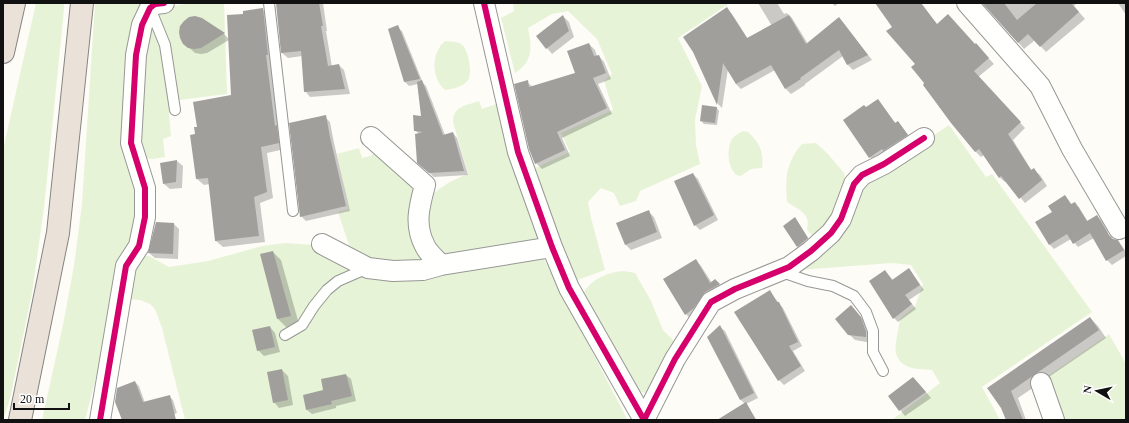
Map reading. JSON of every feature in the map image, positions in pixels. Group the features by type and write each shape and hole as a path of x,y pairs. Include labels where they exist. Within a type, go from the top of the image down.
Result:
{"highway":[{"path":"3,52 14,3"},
{"path":"20,420 58,233 82,3"}],"street":[{"path":"484,3 518,152 552,247 569,288 644,420"},
{"path":"967,3 1040,86 1072,149 1119,228"},
{"path":"100,420 126,266 139,246 145,217 145,188 131,143 136,55 142,25 156,4"},
{"path":"371,137 425,185 420,204 418,223 425,246 441,265"},
{"path":"644,420 675,359 711,302 735,289 789,268 811,251 830,233 841,219 854,184 862,175 884,164 924,138"},
{"path":"322,244 368,268 393,271 423,270 441,265 552,247"},
{"path":"1041,383 1054,420"}],"lane":[{"path":"269,3 293,211"},
{"path":"156,4 165,45 175,110"},
{"path":"285,335 302,325 314,306 338,281 368,268"},
{"path":"780,271 808,281 833,286 854,296 866,312 873,331 873,352 883,371"}],"green space":[{"path":"36,3 64,3 64,9 44,208 32,293 10,399 3,420 3,150"},
{"path":"95,3 145,3 135,33 141,204 85,420 42,420 63,325 74,266 82,204"},
{"path":"191,3 224,3 227,94 179,100 168,39 157,13 161,8"},
{"path":"513,3 728,3 678,38 702,86 695,120 696,145 700,164 640,191 636,201 620,206 614,193 601,188 588,202 605,270 572,282 533,169 570,152 561,133 613,110 604,81 612,74 597,39 568,11 552,14 528,28 530,54 525,64 515,73 501,18 514,11"},
{"path":"148,17 159,39 164,57 171,136 163,139 165,157 153,159 144,158 137,127"},
{"path":"445,41 458,42 464,46 468,55 470,72 468,80 461,86 445,90 437,79 434,66 437,52"},
{"path":"479,101 482,109 499,103 536,224 538,240 447,259 427,240 426,201 445,185 468,174 453,122 455,113 461,107"},
{"path":"949,125 986,177 992,174 1092,312 982,387 1000,420 892,420 940,383 932,370 916,369 906,366 901,363 896,353 896,342 900,319 915,306 923,284 911,265 892,263 799,270 864,183"},
{"path":"743,131 748,132 756,140 762,152 762,168 751,169 741,176 736,175 733,172 729,158 729,148 732,139"},
{"path":"816,143 828,154 844,173 848,190 825,230 812,236 807,229 808,224 806,216 803,212 787,202 786,185 790,164 802,144"},
{"path":"359,148 362,158 371,156 377,149 418,188 430,261 384,267 350,248 338,212 349,209 337,154"},
{"path":"285,243 327,246 361,267 542,255 627,419 185,420 162,328 155,309 150,304 140,300 126,299 129,275 142,256 149,256 169,267 208,261 262,246"},
{"path":"624,271 635,273 651,301 663,330 673,340 673,348 652,390 645,393 638,391 586,302 584,292 596,279 607,274"},
{"path":"1109,334 1126,364 1126,420 1059,420 1045,378"}],"building":[{"path":"276,3 319,3 323,26 321,26 328,66 339,64 345,89 304,92 301,51 281,53"},
{"path":"875,3 921,3 937,24 948,14 975,44 976,43 989,58 974,71 1021,122 1008,134 1031,170 1034,168 1042,180 1019,199 1001,176 999,178 979,149 975,152 923,85 924,83 911,67 915,64 886,31 892,27"},
{"path":"982,3 1004,3 1017,20 1037,3 1071,3 1079,12 1040,47 1028,34 1018,43"},
{"path":"727,7 747,38 789,15 806,44 839,17 868,55 847,65 839,50 800,78 801,79 785,89 771,65 736,84 723,63 717,105 693,52 683,37"},
{"path":"263,8 268,55 266,55 275,126 277,125 279,143 261,147 267,192 254,197 259,236 215,241 208,178 196,179 190,135 195,134 194,127 197,127 193,102 231,95 227,15 243,14 243,11"},
{"path":"563,15 569,31 546,49 536,36"},
{"path":"195,16 202,18 225,33 201,48 188,48 183,44 180,38 180,26 189,17"},
{"path":"398,25 420,79 404,82 388,29"},
{"path":"589,43 594,56 599,55 606,73 593,78 607,108 557,132 565,150 535,164 529,149 514,84 528,80 529,87 575,73 567,51"},
{"path":"422,80 443,135 453,132 464,171 429,173 417,163 415,134 423,132 414,131 413,115 421,116 417,82"},
{"path":"878,99 895,123 898,121 908,135 869,158 843,120 864,105 866,107"},
{"path":"702,105 717,107 715,123 700,121"},
{"path":"326,115 346,206 300,217 289,123"},
{"path":"177,160 176,182 163,184 160,163"},
{"path":"693,173 714,215 694,226 674,181"},
{"path":"1065,195 1071,204 1075,202 1087,221 1097,215 1109,235 1113,239 1118,240 1124,250 1106,261 1090,233 1073,244 1067,234 1049,245 1035,222 1052,212 1048,206"},
{"path":"649,210 657,232 625,245 616,223"},
{"path":"795,217 808,238 797,247 783,226"},
{"path":"156,222 174,223 173,254 148,253"},
{"path":"273,251 291,316 277,319 260,254"},
{"path":"696,259 710,283 715,279 720,284 705,292 694,308 685,315 663,279"},
{"path":"909,268 920,285 905,295 912,304 893,319 869,281 885,270 892,280"},
{"path":"770,290 777,302 779,302 798,342 789,346 801,366 778,381 734,312"},
{"path":"851,305 861,317 866,332 866,337 848,335 835,319"},
{"path":"1090,317 1099,330 1011,391 1023,420 1006,420 1001,408 987,388"},
{"path":"720,325 754,393 740,400 707,337"},
{"path":"270,326 275,347 257,351 252,330"},
{"path":"282,369 288,400 273,403 267,372"},
{"path":"346,374 352,396 331,401 332,404 306,410 303,395 323,390 321,379"},
{"path":"913,377 926,392 899,411 888,396"},
{"path":"135,381 143,402 170,395 176,420 122,420 115,402 117,388"},
{"path":"746,402 756,420 717,420"}],"cycle path":[{"path":"100,420 126,266 139,246 145,217 145,188 131,143 136,55 142,25 150,8 155,4 164,3"},
{"path":"484,3 518,152 552,247 569,288 644,420"},
{"path":"644,420 675,359 711,302 735,289 789,267 811,251 831,233 841,219 854,184 862,175 884,164 924,138"}]}
